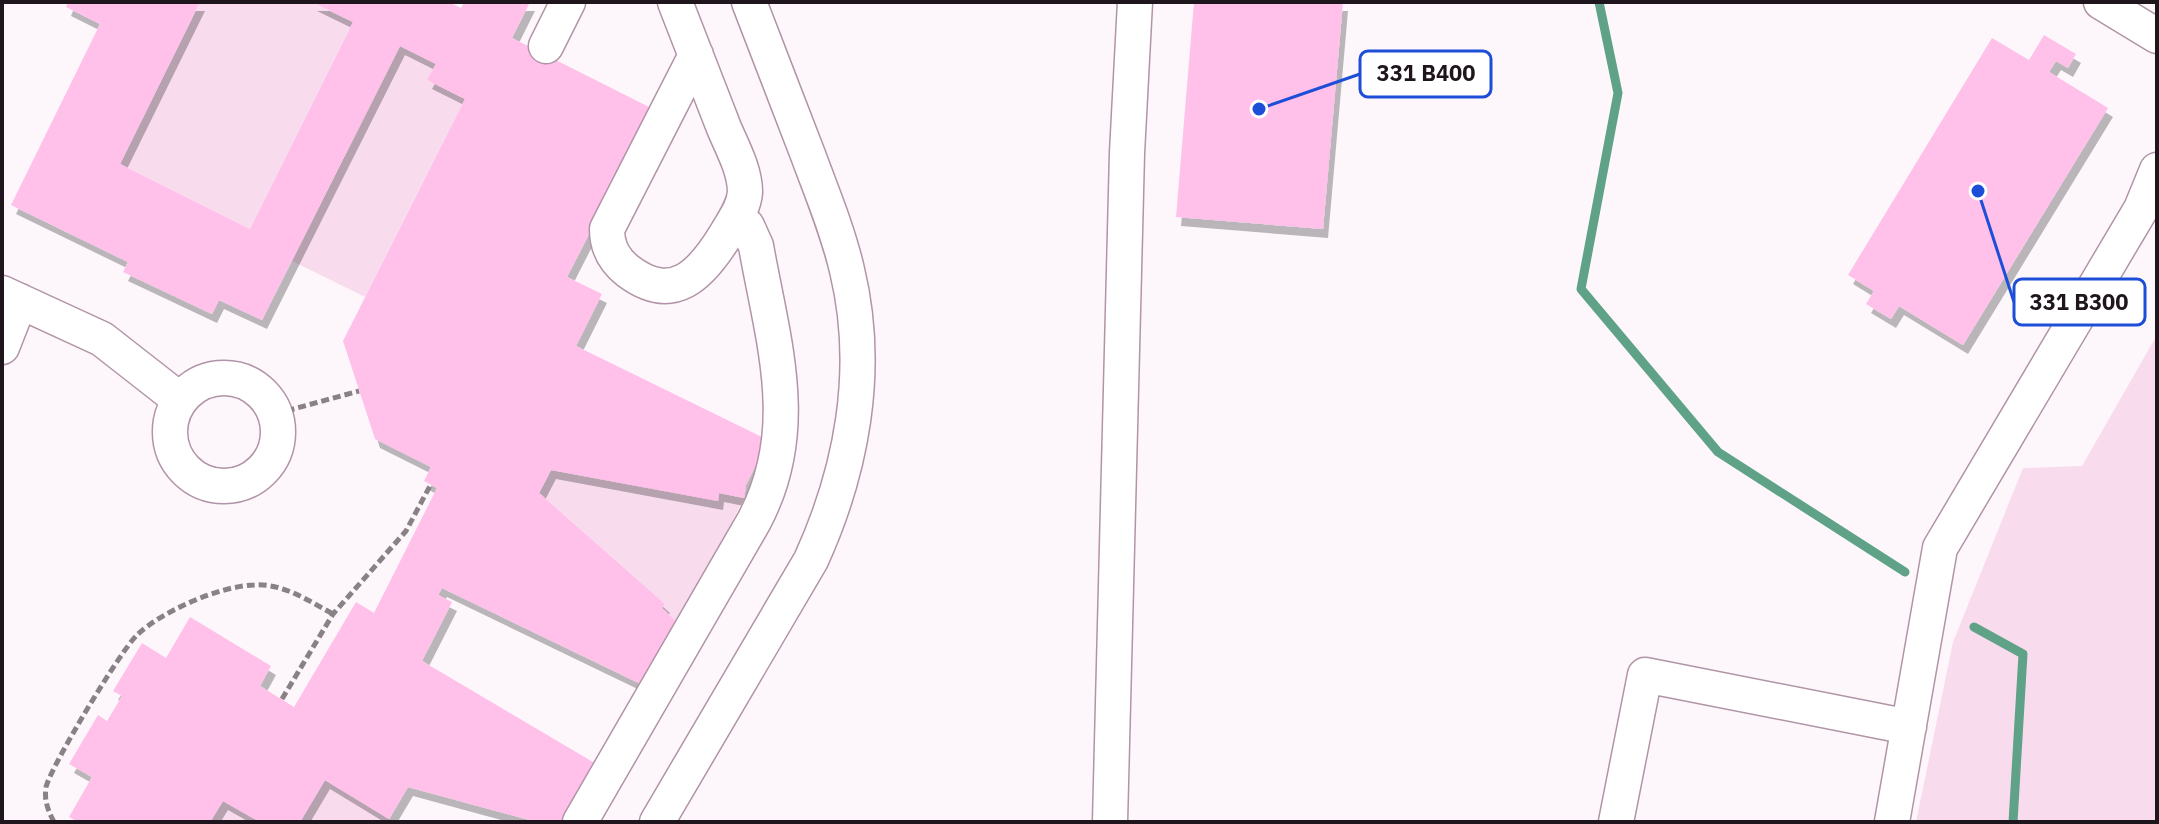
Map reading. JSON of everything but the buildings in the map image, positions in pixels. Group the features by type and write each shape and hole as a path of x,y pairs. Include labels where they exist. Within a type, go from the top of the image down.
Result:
{"lane":[{"path":"546,46 568,2"},
{"path":"675,2 696,55 742,172 745,195 736,218 706,264 691,278 675,285 658,286 641,280 619,263 608,243 607,229 696,55"},
{"path":"657,822 811,560 842,481 854,423 857,349 848,271 831,217 749,2"},
{"path":"1110,822 1127,153 1135,2"},
{"path":"2101,2 2157,36"},
{"path":"1892,822 1940,548 2141,209 2157,170"},
{"path":"580,822 754,521 775,470 782,434 779,379 756,246 747,226 736,218"},
{"path":"2,347 11,297 102,339 180,400"},
{"path":"233,378 251,385 264,395 275,414 278,439 266,467 241,484 219,486 202,482 188,473 171,445 169,425 180,400 193,387 211,379 233,378"},
{"path":"1616,822 1645,675 1909,727"}],"path":[{"path":"275,414 359,391"},
{"path":"282,699 333,614 406,531 431,484"},
{"path":"54,822 45,796 53,769 126,647 147,627 168,613 194,602 230,589 255,585 287,590 333,614"}],"shaded area":[{"path":"200,2 312,2 353,22 250,229 120,164"},
{"path":"400,46 436,64 428,80 465,99 365,297 292,261"},
{"path":"2157,335 2157,822 1916,822 1953,642 2023,468 2082,466"},
{"path":"551,470 718,500 719,493 744,498 680,625 662,608 665,604 539,493"},
{"path":"325,780 389,819 390,822 300,822"},
{"path":"223,801 260,822 210,822"}],"waterway":[{"path":"1599,2 1618,93 1581,289 1718,452 1905,572"},
{"path":"1974,627 2023,654 2013,822"}],"place":[{"name":"331 B400","path":"1259,109"},
{"name":"331 B300","path":"1978,191"}]}
